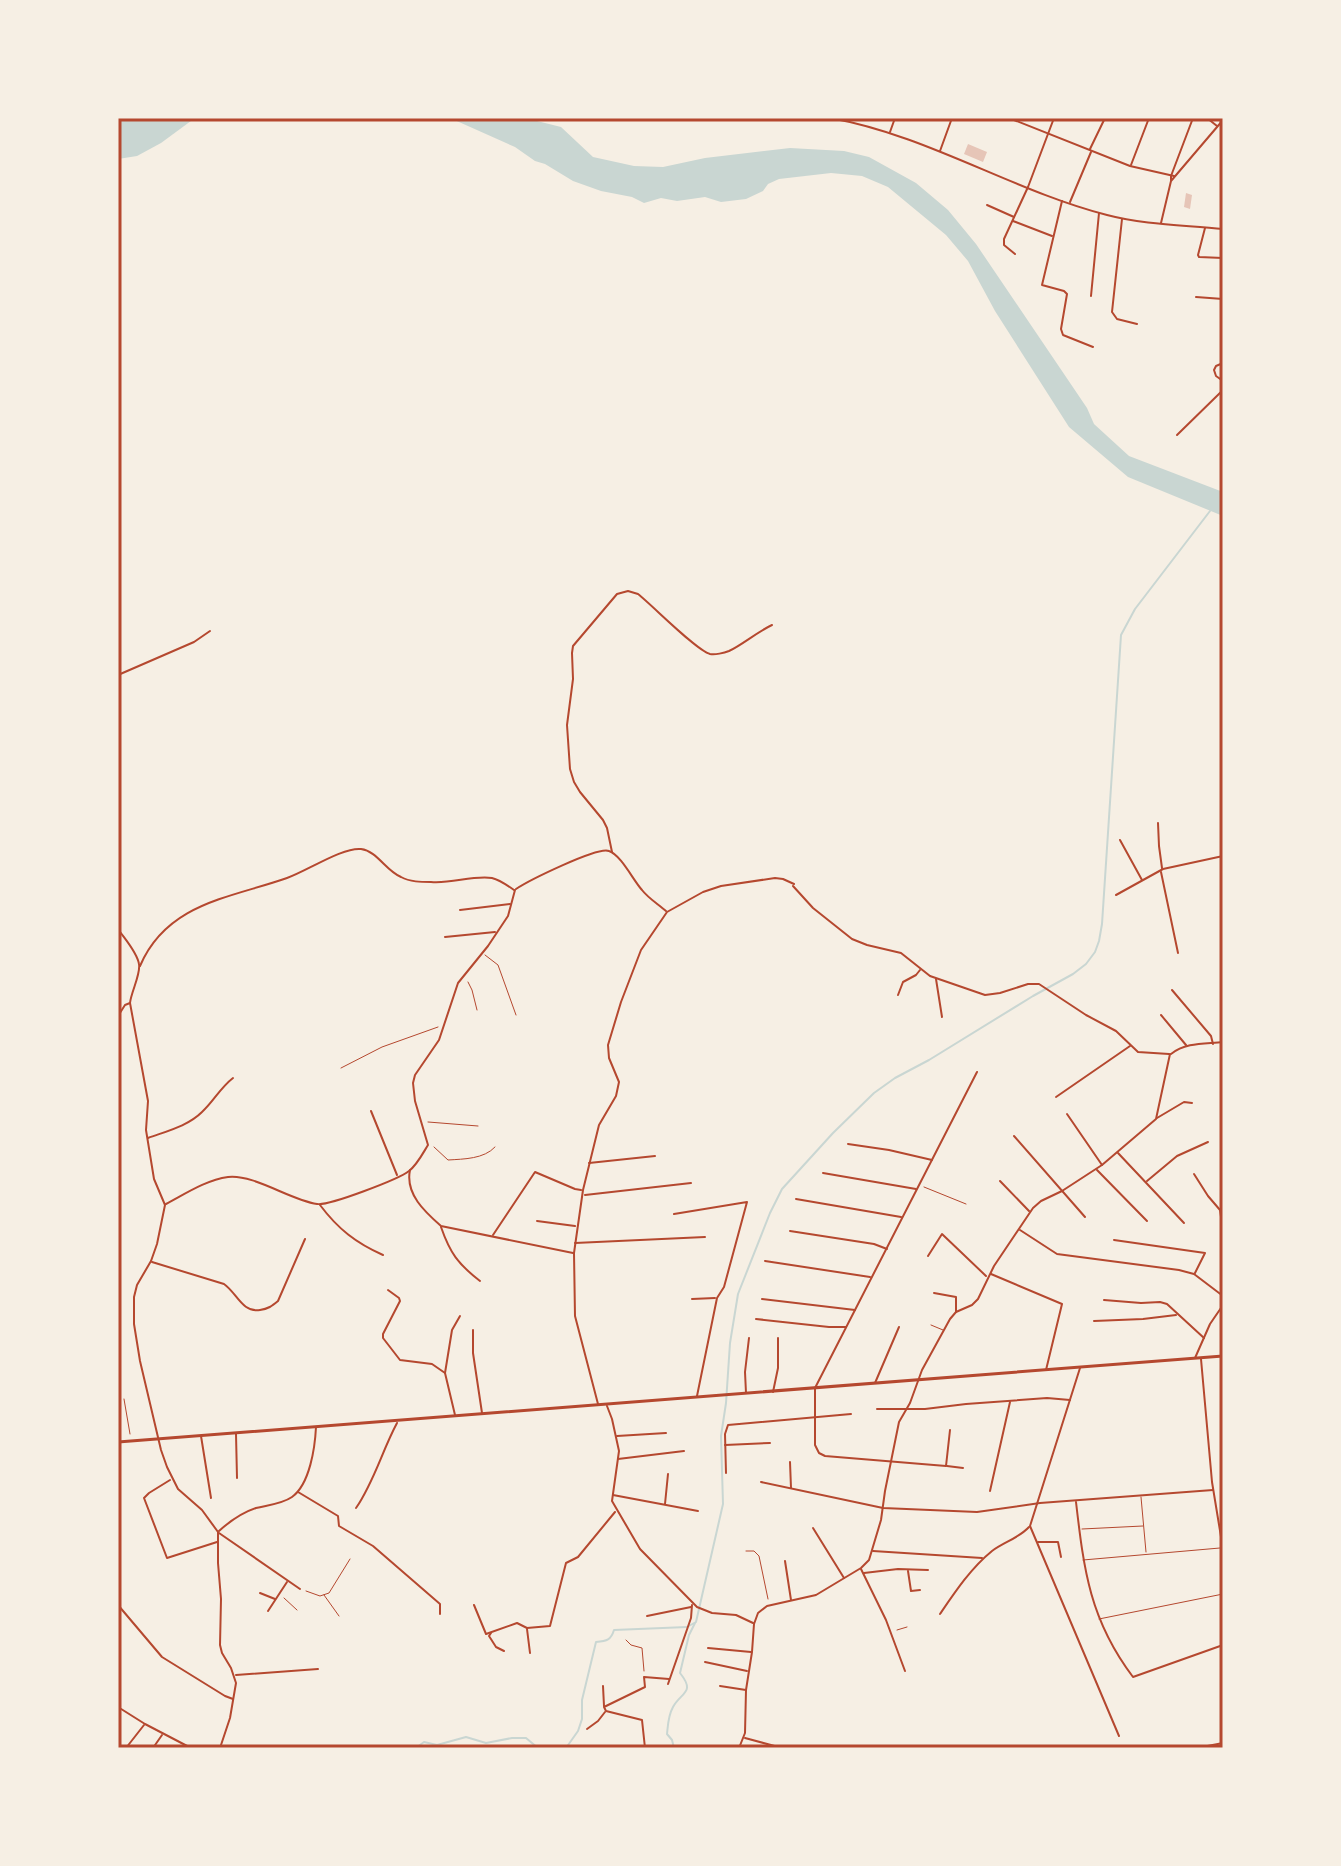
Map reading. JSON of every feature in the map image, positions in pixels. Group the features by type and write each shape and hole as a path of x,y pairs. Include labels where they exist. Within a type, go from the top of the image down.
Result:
{"main road":[{"path":"118,1442 1223,1356"}],"street":[{"path":"830,118 868,125 1099,213 1223,229"},
{"path":"890,133 895,118"},
{"path":"939,152 952,118"},
{"path":"1009,118 1130,166 1173,176"},
{"path":"1015,254 1004,245 1004,239 1054,118"},
{"path":"1070,203 1105,118"},
{"path":"1130,166 1149,118"},
{"path":"1161,223 1171,181 1193,118"},
{"path":"1207,118 1218,126"},
{"path":"1173,176 1223,120"},
{"path":"1062,200 1042,285 1067,294 1061,329 1063,335 1093,347"},
{"path":"987,205 1053,237"},
{"path":"1091,296 1099,213"},
{"path":"1122,218 1112,312 1117,319 1137,324"},
{"path":"1206,227 1198,255 1223,258"},
{"path":"1196,297 1223,299"},
{"path":"1223,363 1214,370 1223,381"},
{"path":"1177,435 1223,390"},
{"path":"667,912 643,892 612,852 603,820 574,782 567,725 573,679 573,646 617,594 628,591 638,594 693,643 711,654 731,650 772,625"},
{"path":"118,675 194,642 210,631"},
{"path":"1158,823 1162,870 1178,953"},
{"path":"1120,840 1142,881"},
{"path":"300,1589 218,1532 202,1510 178,1489 161,1450 140,1361 134,1324 134,1297 157,1244 165,1205 154,1179 147,1138 148,1101 130,1003 131,991 154,940 184,914 259,885 287,878 352,849 371,852 400,877 411,881 447,883 494,878 515,890"},
{"path":"480,1281 453,1256 441,1226 426,1213 410,1185 410,1170 428,1145 415,1101 415,1075 437,1045 458,983 510,912 515,890 600,850 612,852"},
{"path":"1116,895 1162,870 1223,856"},
{"path":"598,1405 575,1316 577,1226 599,1125 616,1096 619,1082 609,1058 608,1045 641,950 667,912 703,892 721,886 775,878 792,883 813,908 852,939 901,953 936,978 985,995 1028,984 1042,985 1116,1031 1140,1053 1170,1054 1186,1045 1223,1042"},
{"path":"460,910 512,904"},
{"path":"118,929 140,966"},
{"path":"445,937 498,931"},
{"path":"898,995 903,982 921,969"},
{"path":"936,978 942,1017"},
{"path":"1172,990 1211,1036 1213,1044"},
{"path":"118,1016 130,1003"},
{"path":"1161,1015 1186,1045"},
{"path":"1056,1097 1130,1046"},
{"path":"1156,1119 1170,1054"},
{"path":"963,1468 822,1455 815,1445 815,1388 977,1072"},
{"path":"147,1138 183,1126 200,1115 233,1078"},
{"path":"739,1748 744,1738 746,1690 758,1613 769,1606 816,1595 869,1560 883,1508 899,1422 922,1370 956,1312 975,1302 990,1273 1030,1212 1041,1201 1097,1169 1156,1119 1184,1102 1192,1103"},
{"path":"371,1111 397,1176"},
{"path":"1067,1114 1102,1165"},
{"path":"1014,1136 1085,1217"},
{"path":"1146,1181 1177,1156 1208,1142"},
{"path":"848,1144 932,1160"},
{"path":"1117,1153 1184,1223"},
{"path":"589,1163 655,1156"},
{"path":"1097,1169 1147,1221"},
{"path":"320,1205 368,1189 410,1170"},
{"path":"493,1236 535,1172 583,1190"},
{"path":"823,1173 918,1188"},
{"path":"1194,1174 1220,1210 1223,1230"},
{"path":"165,1205 211,1182 231,1177 247,1179 320,1205 340,1228 360,1244 383,1255"},
{"path":"1000,1181 1030,1212"},
{"path":"583,1195 691,1183"},
{"path":"796,1199 903,1218"},
{"path":"674,1214 747,1202 724,1287 717,1298 696,1398"},
{"path":"537,1221 577,1226"},
{"path":"441,1226 574,1253"},
{"path":"1019,1229 1057,1254 1179,1270 1194,1274 1223,1296"},
{"path":"790,1231 874,1244 887,1249"},
{"path":"928,1256 942,1234 988,1278"},
{"path":"575,1243 705,1237"},
{"path":"151,1261 224,1284 244,1307 253,1311 262,1310 278,1301 305,1239"},
{"path":"1114,1240 1205,1253 1194,1274"},
{"path":"765,1261 872,1277"},
{"path":"990,1273 1062,1304 1046,1371"},
{"path":"388,1290 400,1301 383,1338 400,1360 432,1364 445,1373"},
{"path":"934,1293 956,1297 956,1312"},
{"path":"692,1299 717,1298"},
{"path":"762,1299 855,1310"},
{"path":"1104,1300 1167,1304 1204,1338"},
{"path":"1194,1359 1210,1324 1223,1305"},
{"path":"1094,1321 1179,1314"},
{"path":"455,1416 445,1373 452,1330 460,1316"},
{"path":"756,1319 846,1327"},
{"path":"931,1325 944,1330"},
{"path":"875,1384 899,1327"},
{"path":"473,1330 473,1353 483,1414"},
{"path":"746,1394 749,1338"},
{"path":"773,1392 778,1368 778,1338"},
{"path":"1083,1560 1223,1548 1213,1490 1201,1358"},
{"path":"940,1614 984,1559 1030,1526 1080,1368"},
{"path":"877,1409 906,1410 1047,1398 1071,1401"},
{"path":"990,1491 1010,1401"},
{"path":"606,1404 617,1436 618,1459 612,1501 640,1549 692,1605 712,1613 736,1615 754,1624"},
{"path":"726,1473 724,1445 728,1425 851,1414"},
{"path":"356,1508 367,1492 398,1420"},
{"path":"218,1532 246,1512 290,1498 298,1492 315,1449 317,1427"},
{"path":"946,1466 950,1430"},
{"path":"236,1433 237,1478"},
{"path":"617,1436 666,1433"},
{"path":"201,1435 211,1498"},
{"path":"724,1445 770,1443"},
{"path":"618,1459 684,1451"},
{"path":"790,1462 791,1488"},
{"path":"665,1504 668,1474"},
{"path":"172,1478 144,1498 167,1558 219,1541"},
{"path":"761,1482 883,1508 977,1512 1036,1504 1213,1490"},
{"path":"298,1492 338,1516 339,1526 373,1546 429,1592 440,1604 440,1614"},
{"path":"612,1495 698,1511"},
{"path":"1141,1497 1146,1555"},
{"path":"1076,1501 1083,1560 1092,1600 1114,1650 1133,1677 1223,1645"},
{"path":"474,1605 486,1634 517,1623 527,1628 550,1626 566,1563 578,1557 617,1510"},
{"path":"1030,1526 1119,1736"},
{"path":"1079,1529 1143,1526"},
{"path":"813,1528 844,1579"},
{"path":"218,1532 220,1645 236,1683 230,1718 220,1748"},
{"path":"1037,1542 1058,1542 1061,1557"},
{"path":"873,1551 984,1559"},
{"path":"785,1561 792,1601"},
{"path":"861,1568 905,1671"},
{"path":"908,1569 911,1591 920,1590"},
{"path":"863,1573 928,1570"},
{"path":"268,1611 288,1581"},
{"path":"260,1593 276,1600"},
{"path":"1099,1619 1223,1594"},
{"path":"118,1605 162,1657 233,1699"},
{"path":"647,1616 692,1605"},
{"path":"668,1684 692,1605"},
{"path":"527,1628 530,1653"},
{"path":"491,1632 491,1641 504,1651"},
{"path":"708,1648 752,1652"},
{"path":"705,1662 749,1672"},
{"path":"234,1675 318,1669"},
{"path":"587,1729 598,1721 605,1709 645,1687 644,1677 669,1679"},
{"path":"603,1686 605,1709"},
{"path":"720,1686 746,1690"},
{"path":"118,1707 191,1748"},
{"path":"605,1709 642,1720 645,1748"},
{"path":"126,1748 145,1724"},
{"path":"153,1748 163,1734"},
{"path":"744,1738 782,1748"},
{"path":"1197,1748 1223,1743"}],"path":[{"path":"482,953 498,965 516,1015"},
{"path":"463,975 472,990 477,1010"},
{"path":"341,1068 382,1047 445,1025"},
{"path":"422,1125 429,1122 478,1126"},
{"path":"428,1145 439,1150 448,1160 482,1156 495,1147"},
{"path":"918,1188 966,1204"},
{"path":"124,1399 132,1441"},
{"path":"746,1551 754,1551 759,1556 769,1606"},
{"path":"300,1589 320,1596 329,1593 350,1559"},
{"path":"280,1595 297,1610"},
{"path":"324,1595 339,1616"},
{"path":"890,1632 907,1627"},
{"path":"626,1640 642,1648 644,1677"}],"shaded area":[{"path":"195,118 137,156 118,159 118,119"},
{"path":"450,118 525,118 561,127 593,157 634,166 663,167 705,158 790,148 844,151 869,157 916,183 948,210 976,244 1087,408 1094,424 1129,456 1223,492 1223,516 1128,477 1069,427 995,311 968,261 946,235 888,187 862,176 831,173 779,179 746,199 721,202 705,197 677,201 661,198 644,203 573,181 515,147"}],"building":[{"path":"968,144 987,152 983,162 964,154"},
{"path":"1186,193 1192,195 1190,209 1184,207"}],"waterway":[{"path":"566,1748 582,1719 582,1700 596,1642 608,1639 614,1630 687,1627 696,1622 723,1504 721,1436 738,1294 782,1189 874,1093 1073,974 1095,952 1102,924 1121,635 1135,609 1210,511"},
{"path":"674,1748 667,1734 668,1720 676,1702 687,1689 680,1673 695,1623"},
{"path":"416,1748 424,1742 437,1745 466,1737 486,1743 526,1738 538,1748"}]}
